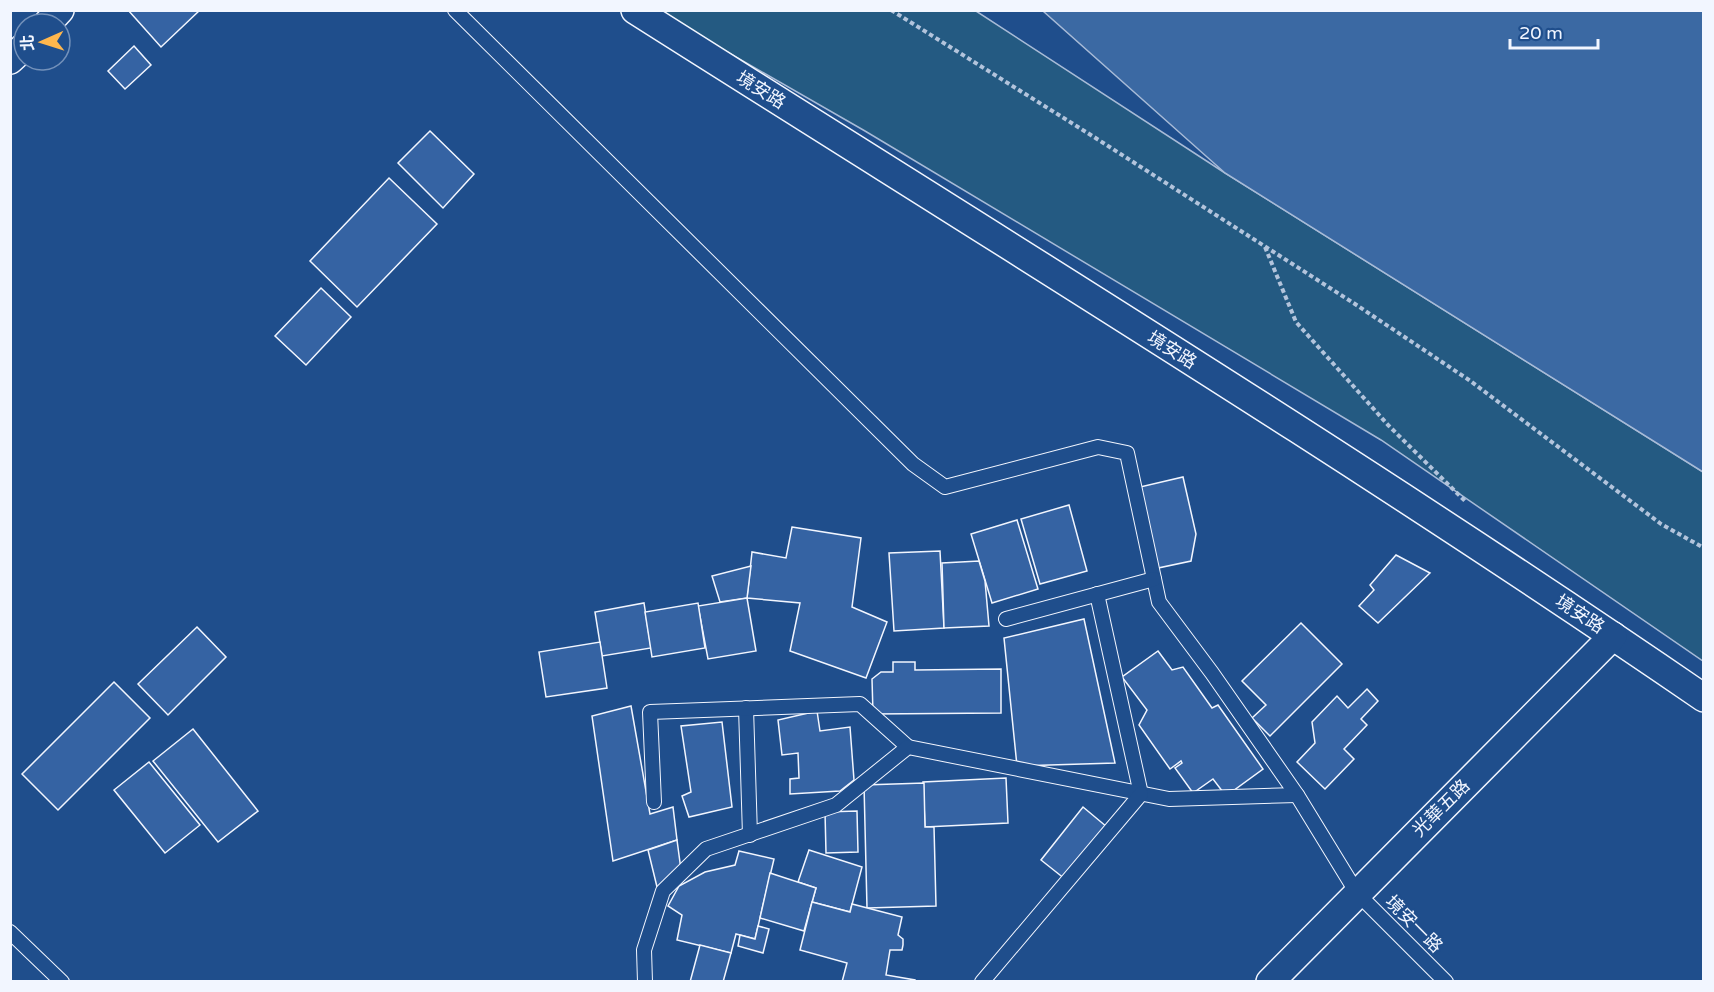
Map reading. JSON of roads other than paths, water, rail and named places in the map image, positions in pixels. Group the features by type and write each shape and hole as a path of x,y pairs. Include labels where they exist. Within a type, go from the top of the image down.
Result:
{"street":[{"name":"境安路","path":"635,10 1335,453 1704,698"},
{"name":"光華五路","path":"1270,981 1613,636"}],"lane":[{"name":"境安一路","path":"455,10 913,464 945,487 1098,447 1127,453 1159,602 1212,673 1297,795 1357,892 1446,981"},
{"path":"1006,619 1155,579"},
{"path":"1097,594 1141,794"},
{"path":"654,802 650,712 860,704 908,747 1169,799 1297,795"},
{"path":"746,708 750,834"},
{"path":"645,981 644,950 663,891 706,849 836,805 908,747"},
{"path":"982,981 1141,794"},
{"path":"10,932 62,981"}]}
